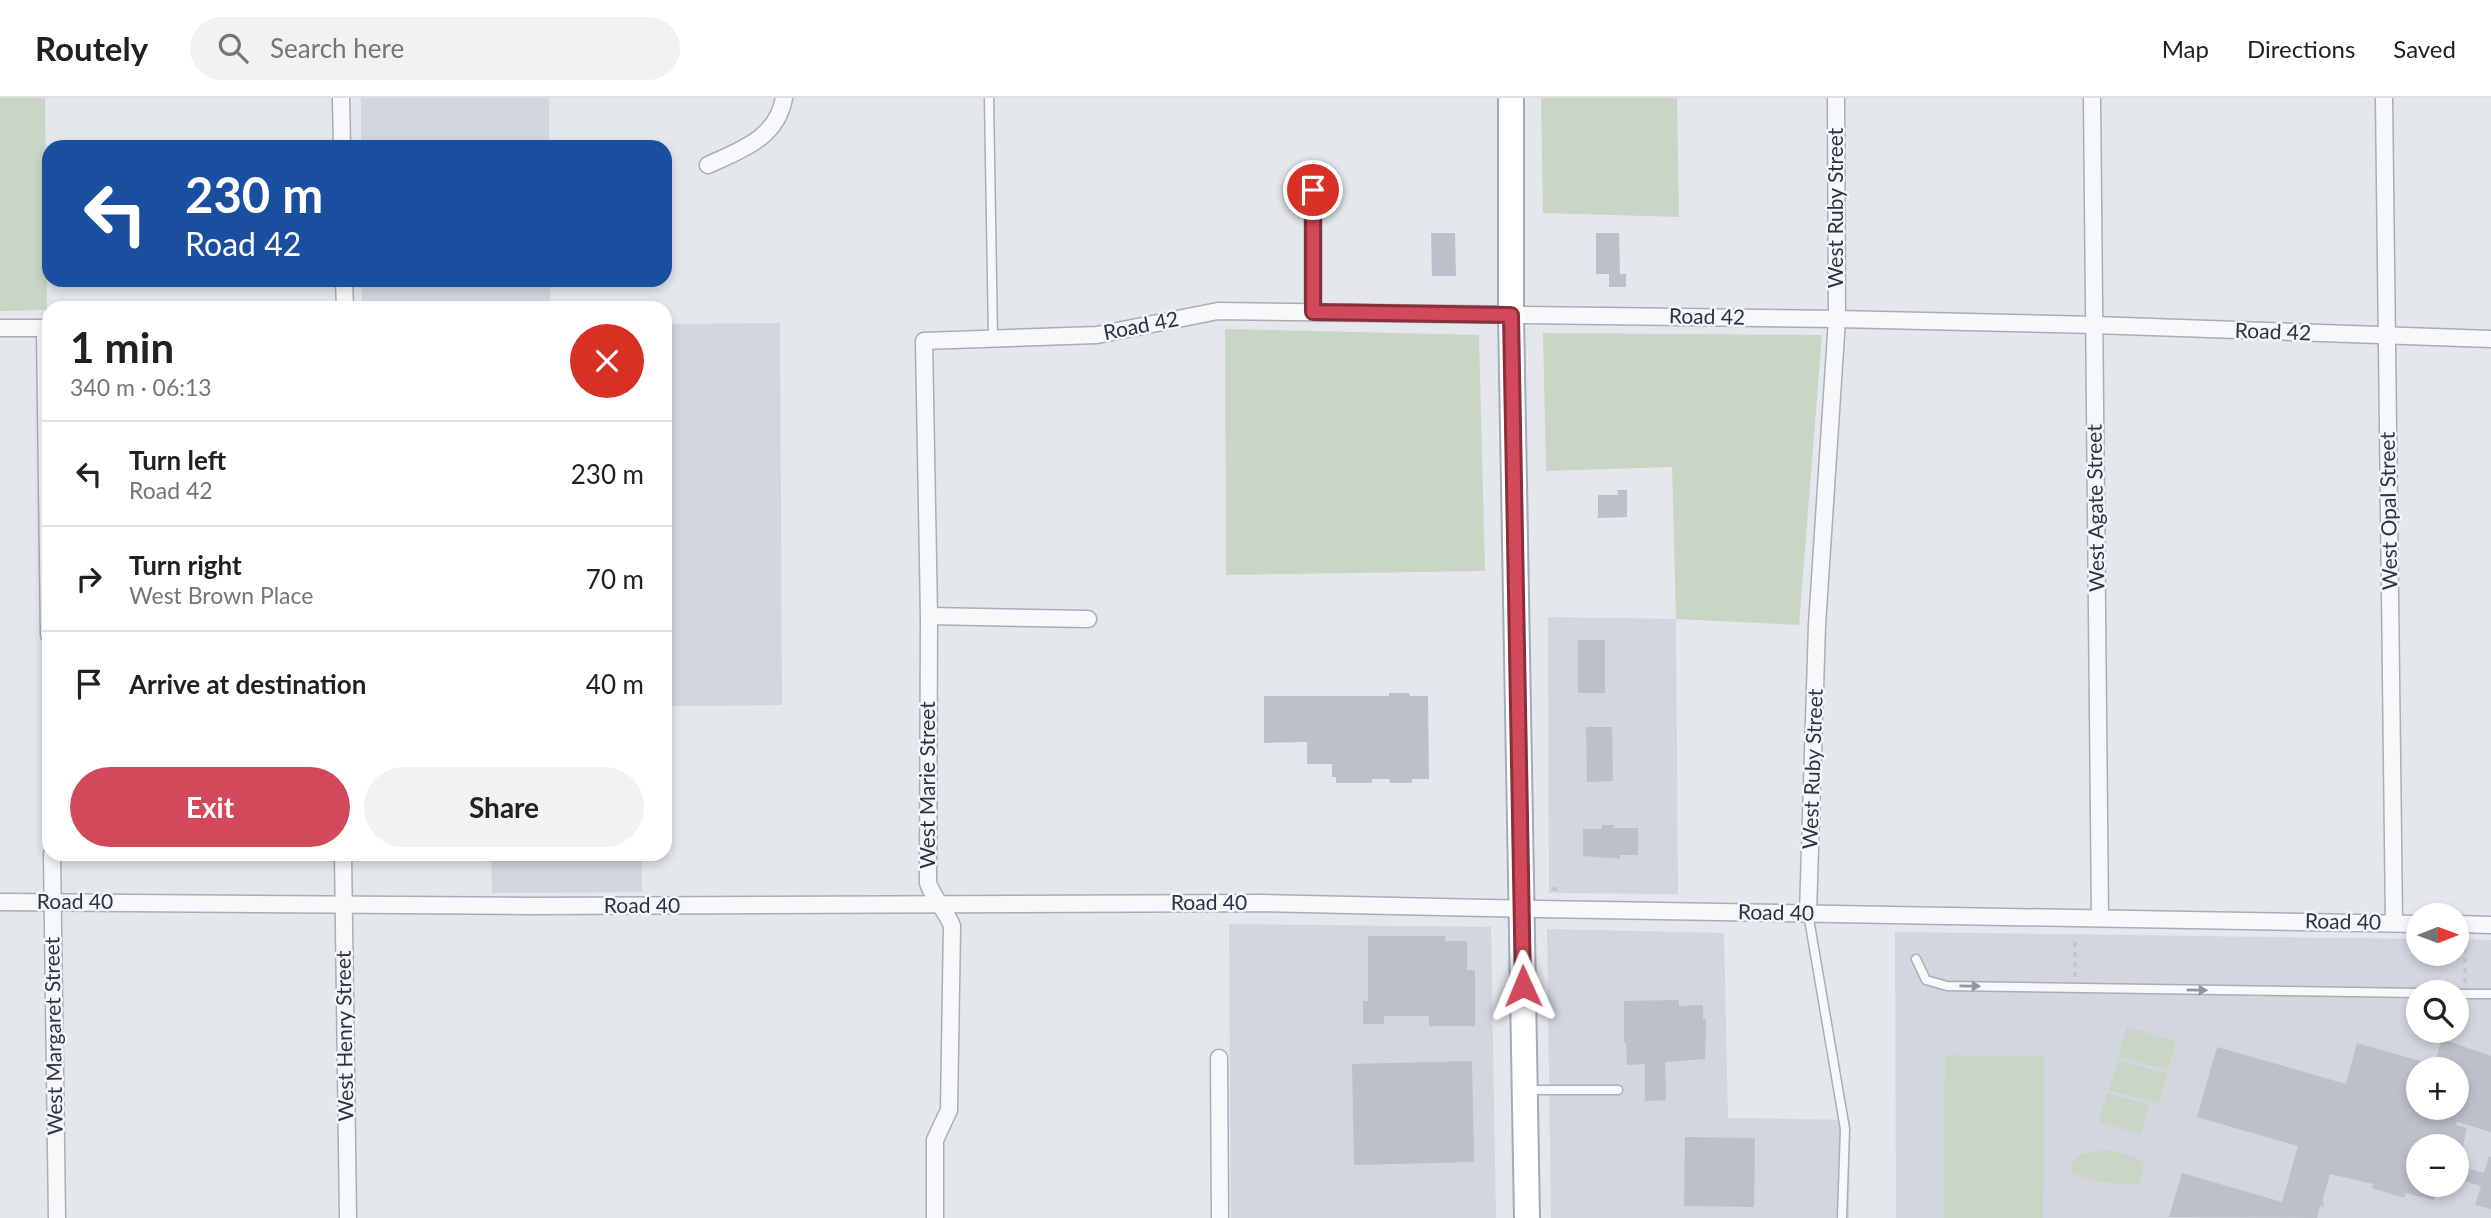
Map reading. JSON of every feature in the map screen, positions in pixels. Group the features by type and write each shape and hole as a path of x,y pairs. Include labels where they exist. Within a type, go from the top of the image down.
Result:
{"main road":[{"path":"1511,98 1511,315 1527,1218"}],"street":[{"path":"341,98 342,140"},
{"path":"708,165 741,150 769,131 781,114 784,98"},
{"name":"West Ruby Street","path":"1808,913 1818,625 1837,319 1836,98"},
{"name":"West Agate Street","path":"2092,98 2100,918"},
{"name":"West Opal Street","path":"2384,98 2394,923"},
{"path":"1313,190 1313,312"},
{"name":"Road 42","path":"924,341 1097,335 1218,311 1837,319 2491,338"},
{"path":"0,328 42,328"},
{"name":"West Marie Street","path":"924,341 929,616 928,883 932,895 948,914 952,926 949,1110 935,1140 935,1218"},
{"path":"929,616 1088,619"},
{"name":"West Margaret Street","path":"52,861 57,1218"},
{"name":"West Henry Street","path":"343,861 348,1218"},
{"name":"Road 40","path":"0,902 343,905 1261,902 2406,924"},
{"path":"2469,924 2491,925"},
{"path":"1219,1058 1220,1218"}],"lane":[{"path":"989,98 993,339"},
{"path":"1808,913 1845,1129 1842,1218"},
{"path":"1916,959 1926,980 1937,985 2406,993"},
{"path":"2469,994 2491,994"},
{"path":"1525,1090 1618,1090"}],"path":[{"path":"1552,889 1563,890"},
{"path":"2074,988 2075,937"}],"shaded area":[{"path":"361,98 549,98 549,140 361,140"},
{"path":"362,287 550,287 550,301 362,301"},
{"path":"780,323 782,705 672,706 672,324"},
{"path":"1548,617 1676,619 1678,894 1549,893"},
{"path":"491,861 642,861 642,892 492,893"},
{"path":"1229,924 1491,927 1496,1218 1231,1218"},
{"path":"1547,929 1724,933 1728,1118 1850,1120 1849,1218 1551,1218"},
{"path":"1895,932 2406,939 2406,966 2469,966 2469,939 2491,940 2491,1218 1896,1218"}],"green space":[{"path":"0,98 45,98 45,140 42,140 42,287 47,287 47,301 42,301 42,310 0,311"},
{"path":"1541,98 1677,98 1679,217 1543,213"},
{"path":"1225,329 1479,335 1485,571 1226,575"},
{"path":"1543,333 1822,335 1799,625 1676,619 1672,467 1546,471"},
{"path":"2127,1027 2176,1041 2168,1070 2118,1057"},
{"path":"1945,1055 2044,1056 2043,1218 1944,1218"},
{"path":"2118,1060 2167,1074 2159,1104 2109,1090"},
{"path":"2107,1093 2149,1105 2141,1134 2099,1122"},
{"path":"2105,1150 2136,1157 2144,1164 2139,1184 2105,1182 2072,1173 2071,1163 2079,1155"}],"building":[{"path":"1431,233 1455,233 1456,276 1432,276"},
{"path":"1596,233 1619,233 1620,274 1626,274 1626,287 1609,287 1609,274 1596,274"},
{"path":"1617,490 1627,490 1627,517 1598,518 1598,495 1618,495"},
{"path":"1578,640 1605,640 1605,693 1578,693"},
{"path":"1389,693 1428,696 1429,779 1412,779 1412,783 1390,783 1389,779 1372,779 1372,783 1336,783 1336,777 1332,777 1332,764 1307,764 1307,742 1264,743 1264,696 1389,696"},
{"path":"1586,727 1612,727 1613,781 1587,782"},
{"path":"1602,825 1638,828 1638,855 1620,855 1620,859 1583,856 1583,829 1602,829"},
{"path":"1368,936 1445,936 1445,941 1467,941 1467,970 1475,970 1475,1026 1429,1026 1429,1016 1384,1016 1384,1024 1363,1024 1363,1001 1368,1001"},
{"path":"1679,1000 1679,1006 1703,1005 1703,1019 1706,1019 1705,1059 1665,1062 1666,1100 1645,1101 1645,1064 1627,1065 1624,1001"},
{"path":"2357,1043 2406,1057 2406,1120 2469,1120 2469,1057 2436,1057 2441,1043 2454,1043 2491,1056 2491,1132 2457,1122 2456,1125 2467,1128 2466,1134 2406,1134 2404,1198 2372,1188 2373,1184 2330,1174 2323,1207 2320,1206 2317,1218 2169,1217 2182,1173 2282,1202 2298,1146 2197,1117 2217,1047 2346,1084"},
{"path":"1472,1061 1474,1162 1354,1165 1352,1064"},
{"path":"1685,1137 1755,1138 1754,1207 1684,1206"},
{"path":"2489,1156 2491,1209 2475,1205 2481,1186 2469,1182 2469,1169 2484,1173"}],"route":[{"path":"1313,190 1313,312 1511,315 1523,986"}]}
